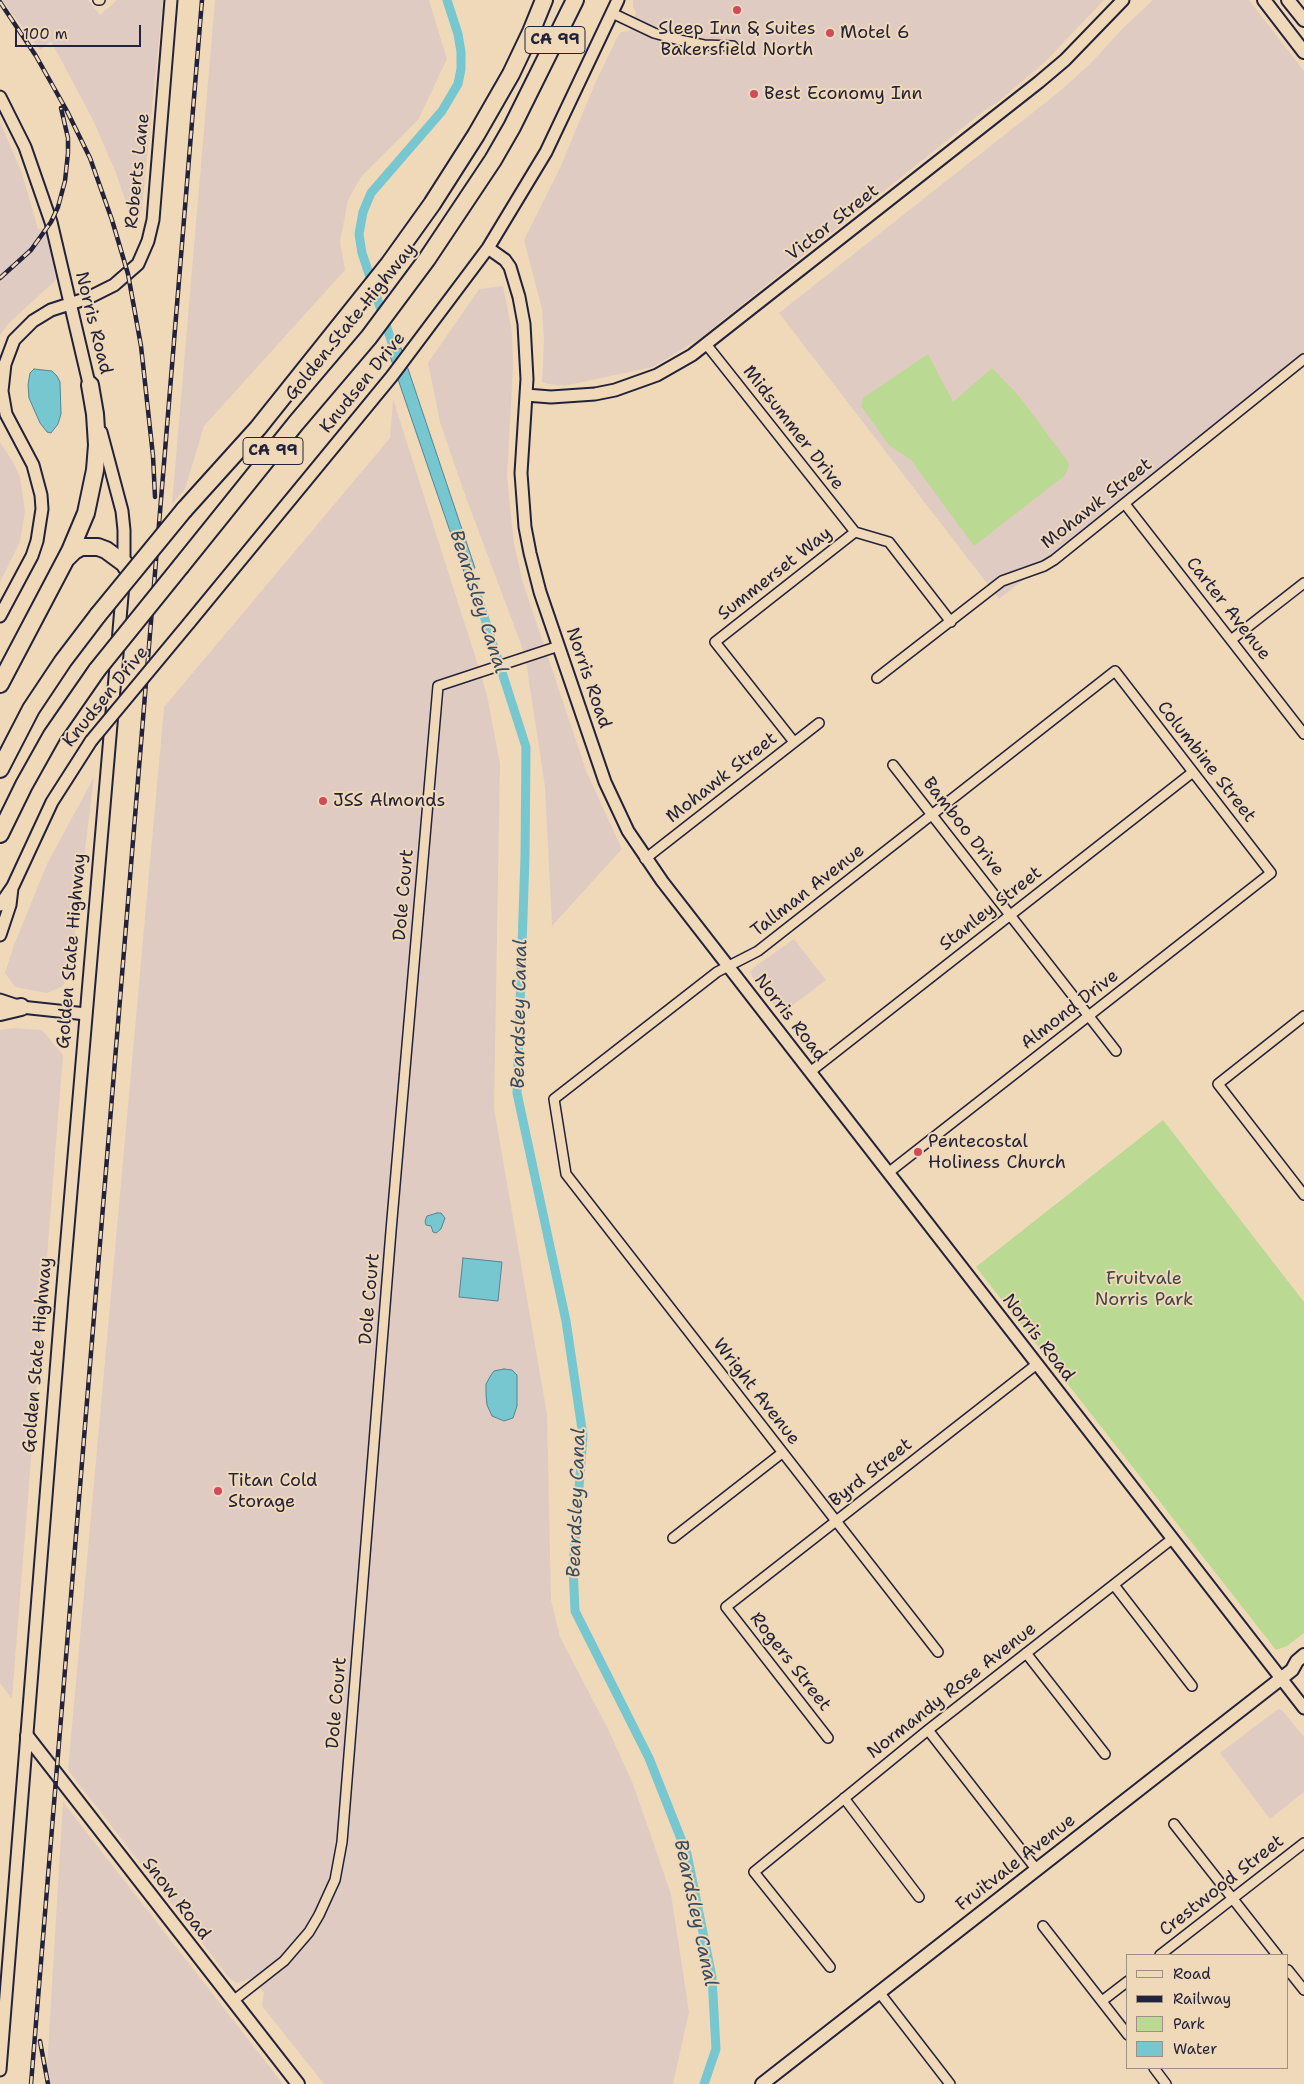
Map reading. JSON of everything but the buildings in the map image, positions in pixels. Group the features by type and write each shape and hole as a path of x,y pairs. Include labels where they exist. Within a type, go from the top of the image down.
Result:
{"highway":[{"name":"Golden State Highway","path":"0,769 31,708 62,662 184,510 258,428 389,264 432,204 476,135 511,74 544,0"},
{"name":"Golden State Highway","path":"0,834 24,785 52,735 97,670 296,423 369,337 432,252 493,160 528,96 575,0"},
{"path":"0,684 64,562 86,513 95,470 96,425 90,385"},
{"path":"64,562 74,551 89,546 106,550 125,564"},
{"path":"0,1012 21,1007"}],"main road":[{"path":"1264,0 1304,52"},
{"path":"1288,0 1304,20"},
{"name":"Fruitvale Avenue","path":"762,2084 1281,1678 1298,1670 1297,1660 1304,1655"},
{"name":"Snow Road","path":"27,1736 298,2084"}],"street":[{"name":"Roberts Lane","path":"0,616 38,541 42,508 41,495 33,465 10,425 4,408 2,391 5,364 14,340 27,325 51,310 88,298 120,282 138,264 148,241 152,220 171,0"},
{"name":"Knudsen Drive","path":"0,905 13,886 52,802 91,741 410,354 488,248 546,152 618,0"},
{"name":"Victor Street","path":"526,395 551,397 595,394 615,390 657,375 675,366 706,344 1039,82 1065,60 1123,0"},
{"path":"612,13 654,32 679,40 704,45 733,46"},
{"name":"Norris Road","path":"0,97 25,148 51,222 122,511 125,564"},
{"name":"Norris Road","path":"488,248 505,260 510,267 519,297 527,352 521,473 525,526 536,579 605,782 628,830 645,859 1304,1708"},
{"name":"Midsummer Drive","path":"706,344 855,532"},
{"name":"Mohawk Street","path":"877,678 1002,581 1044,566 1054,560 1304,359"},
{"name":"Carter Avenue","path":"1125,504 1304,734"},
{"path":"855,532 889,542 951,622"},
{"name":"Summerset Way","path":"794,742 716,642 855,532"},
{"name":"Golden State Highway","path":"0,2070 86,1014 125,564"},
{"path":"1231,640 1304,583"},
{"name":"Dole Court","path":"233,2001 284,1961 309,1932 328,1898 339,1861 342,1842 392,1221 438,686 559,646"},
{"name":"Columbine Street","path":"1115,671 1271,873"},
{"name":"Tallman Avenue","path":"562,1147 554,1099 727,965 758,951 1115,671"},
{"name":"Mohawk Street","path":"645,859 819,723"},
{"name":"Bamboo Drive","path":"893,765 1116,1052"},
{"name":"Stanley Street","path":"810,1072 1193,772"},
{"name":"Almond Drive","path":"888,1173 1271,873"},
{"name":"Knudsen Drive","path":"0,935 10,905 13,886"},
{"path":"0,1000 21,1007 86,1014"},
{"path":"1304,1016 1218,1084 1304,1195"},
{"name":"Wright Avenue","path":"562,1147 566,1174 938,1652"},
{"name":"Byrd Street","path":"726,1607 1037,1364"},
{"path":"672,1538 782,1453"},
{"name":"Normandy Rose Avenue","path":"830,1967 754,1872 928,1730 1172,1539"},
{"path":"1114,1585 1192,1686"},
{"name":"Rogers Street","path":"726,1607 828,1738"},
{"path":"1026,1654 1105,1754"},
{"path":"928,1730 1036,1869"},
{"path":"844,1798 919,1897"},
{"path":"1174,1824 1275,1954"},
{"name":"Crestwood Street","path":"1161,1954 1304,1843"},
{"path":"1043,1926 1126,2032"},
{"path":"1289,1971 1304,1990"},
{"path":"1102,2001 1126,1983"},
{"path":"879,1992 950,2084"},
{"path":"1155,2069 1166,2084"}],"shaded area":[{"path":"2,0 88,0 100,15 117,0 163,0 142,207 136,232 116,173 93,120 51,41 40,50"},
{"path":"215,0 429,0 447,59 418,120 361,177 348,200 340,242 345,270 204,426 185,489 172,504"},
{"path":"633,0 1104,0 1046,61 998,102 985,110 699,339 653,367 564,386 548,384 542,382 544,341 542,309 524,240 560,168 596,81 618,36 621,32 629,31 636,12 633,7"},
{"path":"1153,0 1249,0 1304,71 1304,358 999,599 779,313 1060,91 1092,62 1123,28"},
{"path":"0,122 22,173 38,229 46,228 56,280 9,323 0,335"},
{"path":"503,286 512,332 513,368 507,477 514,544 523,583 587,773 622,849 552,926 545,787 525,655 465,495 440,422 428,363 479,289"},
{"path":"393,399 487,695 500,764 494,1108 547,1414 551,1600 560,1637 609,1731 633,1784 671,1894 689,2012 673,2084 324,2084 262,2006 264,1993 252,1978 237,1983 230,1979 68,1770 164,707 390,438"},
{"path":"0,442 20,477 25,511 20,542 0,582"},
{"path":"94,777 70,971 63,986 47,993 15,987 5,973 14,945 47,864"},
{"path":"794,939 826,980 781,1014 752,976 751,972 753,968"},
{"path":"13,1028 42,1030 63,1055 12,1699 0,1683 0,1030"},
{"path":"1278,1709 1282,1710 1304,1737 1304,1792 1270,1819 1220,1753"},
{"path":"63,1802 283,2084 46,2084"}],"green space":[{"path":"928,354 953,402 992,368 1019,396 1068,462 1069,466 1064,476 974,546 911,460 889,445 861,406 863,398"},
{"name":"Fruitvale Norris Park","path":"1163,1120 1304,1302 1304,1633 1287,1646 1276,1650 976,1267"}],"water":[{"path":"401,348 475,568 464,572 389,353"},
{"path":"34,369 52,371 60,382 61,414 58,424 51,433 47,432 40,423 29,398 28,385 30,373"},
{"path":"441,1213 445,1218 441,1229 436,1233 433,1232 431,1226 426,1225 425,1221 427,1216"},
{"path":"463,1258 502,1262 498,1301 459,1297"},
{"path":"512,1370 517,1375 517,1406 513,1418 504,1421 492,1416 487,1405 486,1384 494,1371"}],"waterway":[{"name":"Beardsley Canal","path":"398,361 362,253 359,234 363,212 371,193 442,111 458,84 461,69 461,52 458,34 447,0"},
{"name":"Beardsley Canal","path":"466,560 526,747 525,857 517,1093 566,1321 583,1436 573,1566 575,1611 649,1758 687,1854 712,1977 716,2049 704,2084"}],"railway":[{"path":"31,2084 202,0"},
{"path":"0,2 36,56 67,111 90,158 112,220 128,274 141,346 153,456 155,497"},
{"path":"0,278 31,250 51,222 58,207 65,181 68,153 68,138 61,108"},
{"path":"40,2041 48,2084"}],"place":[{"name":"Sleep Inn & Suites Bakersfield North","path":"737,10"},
{"name":"Motel 6","path":"830,33"},
{"name":"Best Economy Inn","path":"754,94"},
{"name":"JSS Almonds","path":"323,801"},
{"name":"Pentecostal Holiness Church","path":"918,1152"},
{"name":"Titan Cold Storage","path":"218,1491"}]}
